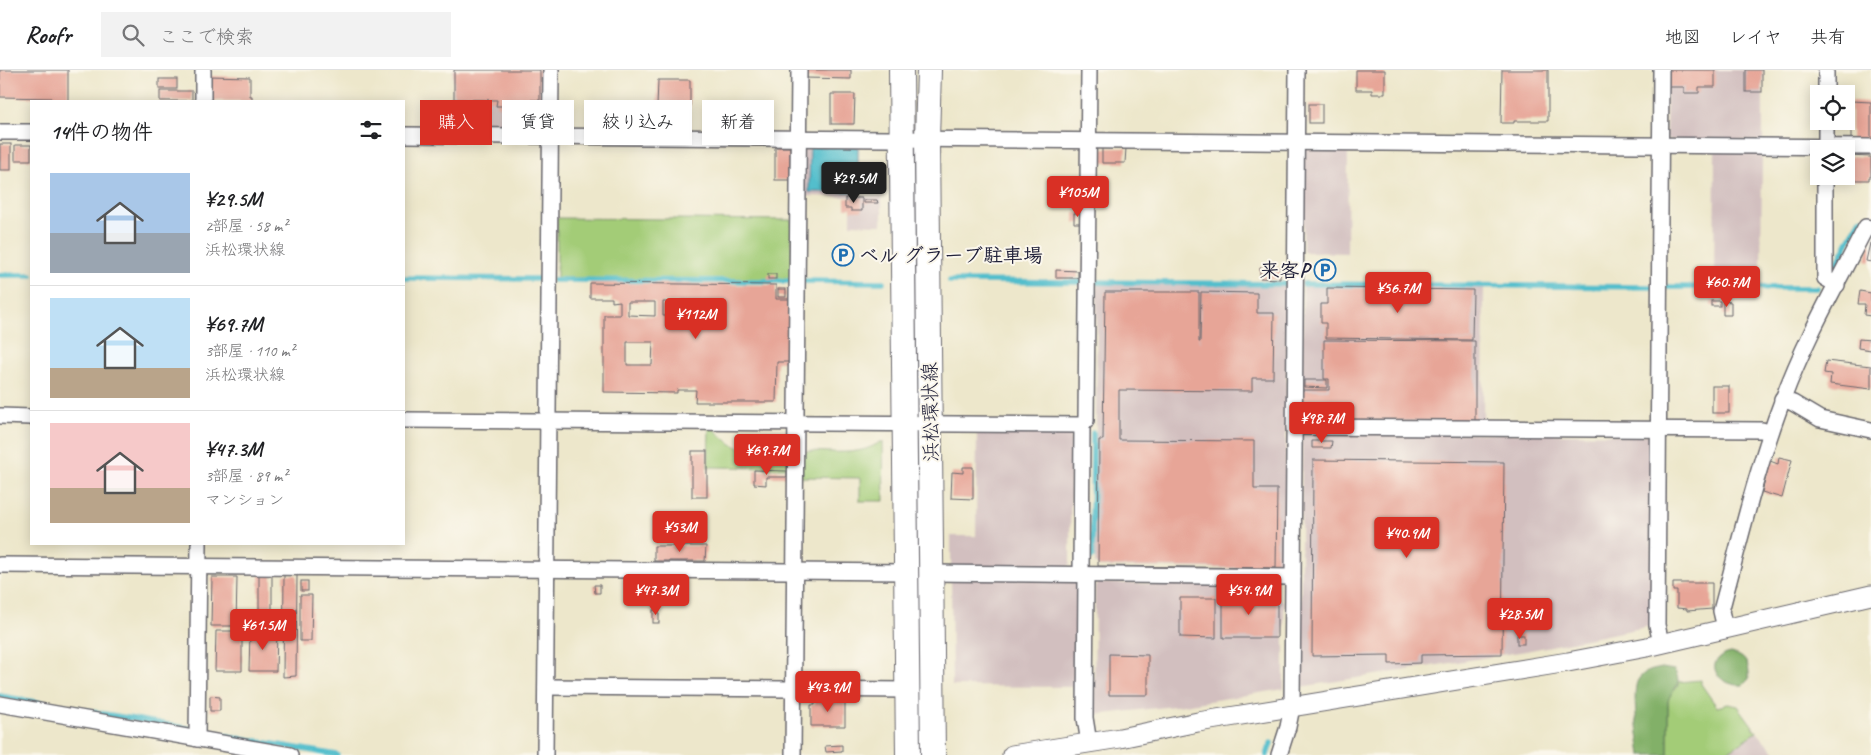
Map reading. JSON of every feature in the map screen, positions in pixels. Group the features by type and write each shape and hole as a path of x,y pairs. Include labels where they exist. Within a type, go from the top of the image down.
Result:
{"main road":[{"name":"浜松環状線","path":"901,70 908,755"},
{"name":"浜松環状線","path":"929,70 927,139 933,755"}],"street":[{"path":"203,70 203,100"},
{"path":"550,70 550,100"},
{"path":"793,755 799,70"},
{"path":"1089,70 1086,420 1082,425 1085,718 1089,743"},
{"path":"1278,755 1288,727 1292,707 1296,70"},
{"path":"1661,70 1657,625 1661,643"},
{"path":"1826,70 1826,85"},
{"path":"0,132 30,132"},
{"path":"405,135 502,136"},
{"path":"574,136 1810,148"},
{"path":"545,755 550,145"},
{"path":"1855,147 1871,147"},
{"path":"1825,185 1824,278 1837,285"},
{"path":"1725,628 1721,611 1770,433 1782,399 1799,360 1866,228 1871,228"},
{"path":"1782,399 1793,403 1820,419 1871,430"},
{"path":"0,416 30,417"},
{"path":"405,420 1082,425"},
{"path":"1294,426 1762,430 1770,433"},
{"path":"198,739 199,545"},
{"path":"0,565 906,572"},
{"path":"931,573 1293,577"},
{"path":"1012,755 1089,743 1198,722 1529,670 1661,643 1871,595"},
{"path":"546,687 907,690"},
{"path":"0,704 290,755"}],"shaded area":[{"path":"453,70 544,70 544,100 502,100 502,131 492,130 492,100 452,100"},
{"path":"1667,70 1763,70 1763,141 1670,140 1666,136"},
{"path":"808,143 859,144 859,196 882,197 882,225 851,224 851,197 803,196 803,147"},
{"path":"1304,148 1348,148 1347,253 1303,252"},
{"path":"1715,151 1762,151 1761,286 1714,286"},
{"path":"1097,284 1287,285 1285,569 1099,567 1095,563"},
{"path":"1303,285 1484,287 1483,423 1302,421"},
{"path":"977,429 1067,430 1071,434 1070,564 1066,568 951,567 951,536 976,536"},
{"path":"1306,432 1653,435 1651,626 1526,651 1300,687 1302,436"},
{"path":"951,578 1081,580 1080,687 952,686"},
{"path":"1099,583 1262,585 1284,602 1284,689 1184,705 1094,715 1095,588"},
{"path":"1757,732 1777,755 1730,755 1728,751"}],"green space":[{"path":"557,218 792,220 792,280 557,278"},
{"path":"709,427 713,427 729,443 746,450 786,451 790,455 790,468 708,467"},
{"path":"883,442 884,501 860,501 860,478 801,477 801,455 805,451 863,450"},
{"path":"1731,653 1740,656 1746,662 1749,669 1749,679 1743,685 1726,682 1716,672 1715,666 1717,661 1722,656"},
{"path":"1662,668 1674,670 1678,680 1668,702 1668,755 1641,755 1636,716 1636,686 1638,680 1643,675 1649,671"},
{"path":"1701,680 1701,684 1717,707 1728,704 1738,706 1757,732 1728,751 1730,755 1668,755 1669,697 1678,686 1678,682"}],"water":[{"path":"810,147 858,147 858,192 809,192"}],"building":[{"path":"0,70 68,70 68,100 0,97"},
{"path":"454,70 540,70 540,100 502,100 502,106 496,106 497,100 454,99"},
{"path":"805,70 851,70 851,79 805,78"},
{"path":"1356,70 1385,70 1385,94 1372,94 1372,90 1356,90"},
{"path":"1502,70 1548,70 1548,121 1501,123"},
{"path":"1668,70 1715,70 1715,87 1699,87 1699,93 1684,93 1684,87 1667,87"},
{"path":"1746,70 1762,70 1762,92 1746,92"},
{"path":"209,76 250,77 250,96 252,96 252,100 209,100"},
{"path":"159,79 177,79 177,89 159,89"},
{"path":"658,80 690,80 690,100 657,100"},
{"path":"160,91 192,91 192,100 160,100"},
{"path":"831,94 855,94 854,124 831,124"},
{"path":"1855,101 1871,102 1871,141 1851,140 1851,130 1855,130"},
{"path":"1309,104 1322,104 1322,123 1309,123"},
{"path":"0,144 11,144 11,170 0,170"},
{"path":"15,145 30,145 30,160 15,160"},
{"path":"775,147 790,147 790,180 775,180"},
{"path":"1102,148 1126,148 1125,163 1102,163"},
{"path":"1855,156 1871,157 1871,177 1869,177 1869,180 1855,180"},
{"path":"845,198 862,198 862,211 851,211 851,208 845,208"},
{"path":"864,200 877,200 878,203 864,203"},
{"path":"1074,213 1082,213 1081,223 1074,223"},
{"path":"1871,243 1871,262 1866,261"},
{"path":"1260,268 1280,268 1280,279 1260,278"},
{"path":"1056,270 1078,271 1078,278 1056,278"},
{"path":"768,274 776,274 776,279 768,279"},
{"path":"590,283 776,285 776,299 790,299 789,362 777,362 776,402 695,402 696,390 677,390 677,393 604,392 604,315 620,315 620,301 612,302 612,298 590,298","holes":["628,302 655,302 655,316 628,315","663,302 678,302 678,316 663,316","627,342 653,342 652,365 627,365"]},
{"path":"1327,288 1473,290 1472,340 1326,338 1326,323 1321,323 1321,304 1327,304"},
{"path":"778,289 786,289 786,297 778,297"},
{"path":"1860,291 1871,293 1871,316 1864,315 1865,304 1858,304"},
{"path":"1105,292 1199,292 1199,342 1201,292 1257,293 1257,313 1274,313 1273,378 1252,378 1252,391 1119,390 1119,440 1254,441 1254,489 1277,489 1276,568 1098,566 1099,440 1103,440"},
{"path":"1711,301 1720,301 1720,306 1711,306"},
{"path":"1723,301 1731,302 1731,315 1723,315"},
{"path":"1859,339 1871,340 1871,350 1858,348"},
{"path":"1324,340 1475,341 1475,421 1328,420 1328,407 1314,407 1314,409 1302,406 1302,390 1329,390 1329,379 1324,379"},
{"path":"1826,361 1871,366 1871,389 1830,384 1831,374 1824,373"},
{"path":"1304,380 1327,380 1327,388 1304,387"},
{"path":"1712,386 1729,386 1729,413 1712,413"},
{"path":"1312,441 1332,441 1331,448 1312,448"},
{"path":"692,451 707,451 707,497 692,497"},
{"path":"1779,457 1792,460 1782,498 1762,492 1770,461 1778,464"},
{"path":"1313,460 1504,462 1502,654 1421,655 1421,663 1389,664 1389,655 1312,656"},
{"path":"963,467 973,467 973,499 951,498 952,472 963,473"},
{"path":"754,470 787,471 787,477 766,477 766,485 754,484"},
{"path":"654,546 706,546 705,561 654,561"},
{"path":"259,575 272,575 272,621 259,621"},
{"path":"284,575 297,575 296,676 283,677"},
{"path":"212,577 237,577 236,626 211,626"},
{"path":"301,581 308,581 308,591 301,591"},
{"path":"1673,583 1712,583 1712,609 1687,611 1687,609 1677,608 1677,591 1673,591"},
{"path":"594,585 600,585 600,593 595,593"},
{"path":"1223,593 1262,594 1277,604 1277,638 1223,638"},
{"path":"300,595 312,595 311,641 300,641"},
{"path":"1180,598 1216,598 1216,638 1180,637"},
{"path":"653,610 659,610 659,623 653,623"},
{"path":"216,631 242,631 242,671 215,671"},
{"path":"250,631 277,632 276,671 249,671"},
{"path":"1517,635 1524,635 1524,644 1517,644"},
{"path":"1109,654 1148,655 1148,695 1109,695"},
{"path":"210,696 220,697 220,711 210,711"},
{"path":"815,698 845,699 845,726 811,726 811,705 815,705"},
{"path":"842,745 842,751 826,752 825,746"}],"waterway":[{"path":"1835,268 1860,219 1871,221"},
{"path":"0,275 30,275"},
{"path":"405,278 542,279"},
{"path":"554,280 790,281"},
{"path":"804,281 883,282"},
{"path":"950,281 1082,282"},
{"path":"1091,282 1285,284"},
{"path":"1304,284 1654,287"},
{"path":"1665,287 1817,288"},
{"path":"1092,557 1093,433"},
{"path":"0,696 191,729"},
{"path":"204,732 337,755"},
{"path":"1267,755 1271,743"}],"place":[{"name":"ベル グラーブ駐車場","path":"843,255"},
{"name":"来客P","path":"1325,270"}]}
